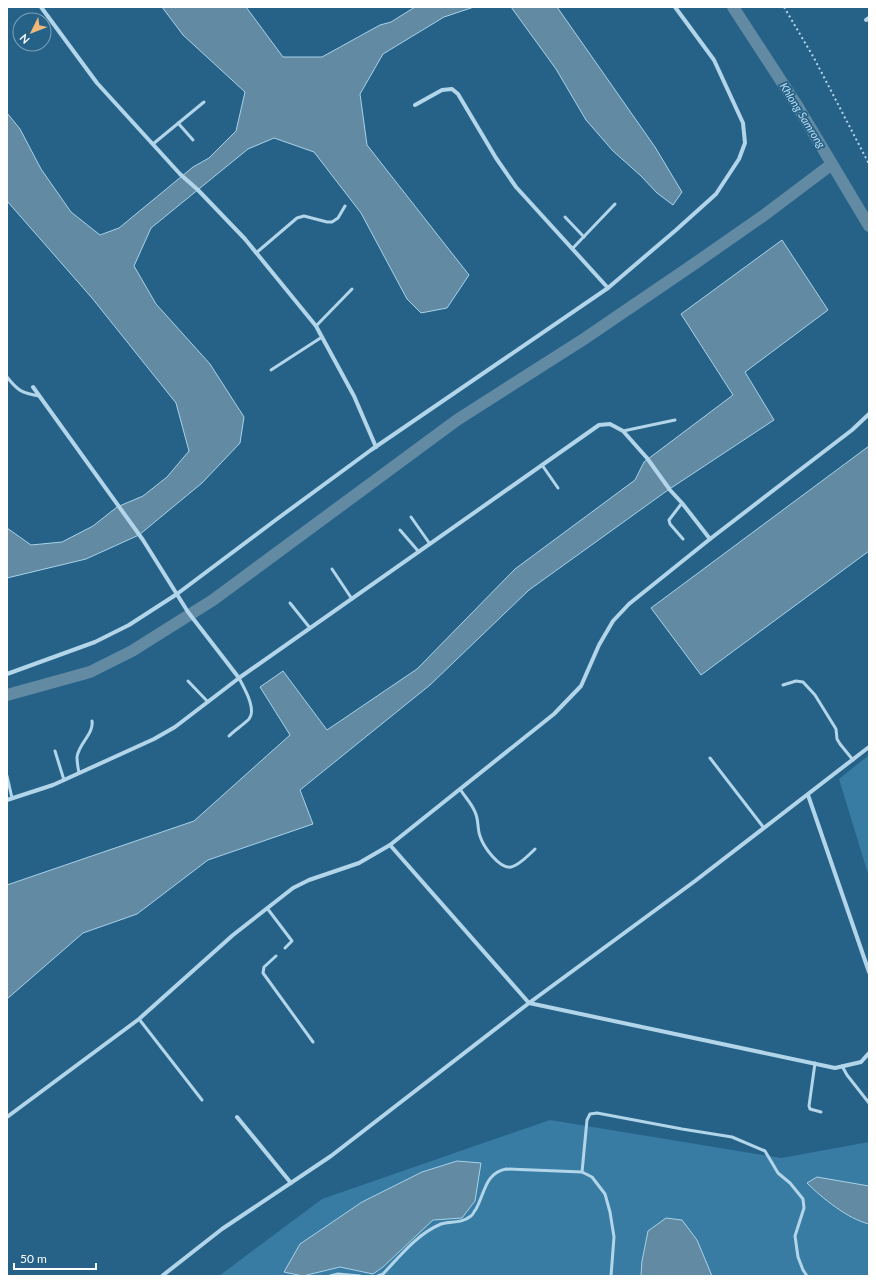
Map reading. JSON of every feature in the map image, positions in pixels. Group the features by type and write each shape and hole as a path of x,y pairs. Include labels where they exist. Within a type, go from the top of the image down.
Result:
{"street":[{"path":"41,7 97,83 180,174 198,190 245,239 316,326 354,396 376,447"},
{"path":"7,674 95,642 130,625 177,594 376,447 588,303 608,288 716,194 739,159 745,143 743,123 714,60 675,7"},
{"path":"415,105 442,90 452,89 458,94 496,158 516,187 608,288"},
{"path":"33,387 117,502 143,540 188,612 239,678"},
{"path":"7,1117 139,1019 233,935 293,888 309,880 359,863 390,845 554,714 581,686 599,645 613,622 629,604 710,539 852,430 869,414"},
{"path":"7,800 53,785 79,774 175,727 239,678 599,425 610,424 623,431 647,458 670,490 710,539"},
{"path":"162,1276 222,1229 331,1156 529,1003 695,881 869,747"},
{"path":"808,795 869,972"},
{"path":"390,845 529,1003 835,1068 861,1062 869,1053"},
{"path":"237,1117 291,1183"}],"lane":[{"path":"153,144 204,102"},
{"path":"178,123 193,140"},
{"path":"573,248 615,204"},
{"path":"256,253 297,218 304,216 332,222 338,218 345,206"},
{"path":"565,217 584,237"},
{"path":"316,326 352,289"},
{"path":"271,370 322,337"},
{"path":"7,377 15,387 25,393 39,396"},
{"path":"623,431 675,420"},
{"path":"542,465 558,488"},
{"path":"682,504 669,520 670,524 683,539"},
{"path":"411,517 430,544"},
{"path":"400,530 419,552"},
{"path":"332,569 352,599"},
{"path":"290,604 310,628"},
{"path":"229,736 248,720 251,715 250,702 239,678"},
{"path":"188,681 208,702"},
{"path":"783,685 796,681 803,682 815,695 836,729 837,739 852,760"},
{"path":"79,774 77,757 82,743 92,729 92,721"},
{"path":"55,751 64,780"},
{"path":"710,758 764,828"},
{"path":"7,776 12,798"},
{"path":"460,789 474,810 478,820 478,828 481,838 488,851 499,864 512,867 535,849"},
{"path":"267,908 292,941 285,948"},
{"path":"276,956 264,967 263,973 313,1042"},
{"path":"139,1019 202,1100"},
{"path":"815,1063 808,1106 810,1109 821,1112"},
{"path":"842,1066 847,1076 869,1103"},
{"path":"582,1172 587,1120 590,1114 597,1113 732,1137 765,1151 778,1173 790,1183 803,1199 804,1208 795,1236 798,1257 807,1276"},
{"path":"378,1276 383,1274 408,1247 429,1231 442,1224 458,1222 471,1216 492,1176 499,1171 506,1169 582,1172 592,1177 605,1194 610,1212 614,1237 611,1276"},
{"path":"330,1276 338,1274 360,1276"}],"path":[{"path":"784,7 814,58 869,164"}],"shaded area":[{"path":"162,7 246,7 283,57 322,57 380,25 391,22 415,7 474,7 444,17 383,54 360,94 367,145 469,275 447,308 421,313 407,299 361,213 314,152 274,138 248,149 151,228 134,266 156,304 210,364 244,417 240,443 202,483 139,535 86,559 7,578 7,528 31,545 62,542 93,526 117,507 143,496 167,477 189,451 176,403 92,298 7,201 7,113 20,129 41,169 71,212 100,235 119,228 193,167 209,158 236,131 245,92 183,35"},
{"path":"511,7 557,7 655,147 682,192 673,205 657,193 641,176 613,151 586,120 556,69"},
{"path":"782,240 828,310 745,372 774,420 668,490 529,590 430,685 300,790 313,824 208,860 137,914 83,933 7,999 7,885 194,821 290,735 260,687 283,671 327,730 417,669 515,569 635,480 644,462 733,395 681,314"},
{"path":"869,446 869,551 701,675 651,608"},
{"path":"869,755 869,877 839,779"},
{"path":"550,1120 781,1158 869,1142 869,1276 219,1276 322,1199"},
{"path":"457,1161 481,1163 475,1201 462,1218 433,1220 383,1267 373,1274 340,1267 303,1276 284,1272 300,1244 362,1202 422,1172"},
{"path":"817,1177 869,1186 869,1224 844,1213 807,1183"},
{"path":"666,1218 682,1220 697,1240 712,1276 641,1276 642,1261 648,1231"}],"waterway":[{"name":"Khlong Samrong","path":"733,7 798,107 869,226"},
{"path":"7,695 90,672 132,651 213,600 457,420 584,339 694,264 763,216 832,164"}]}
